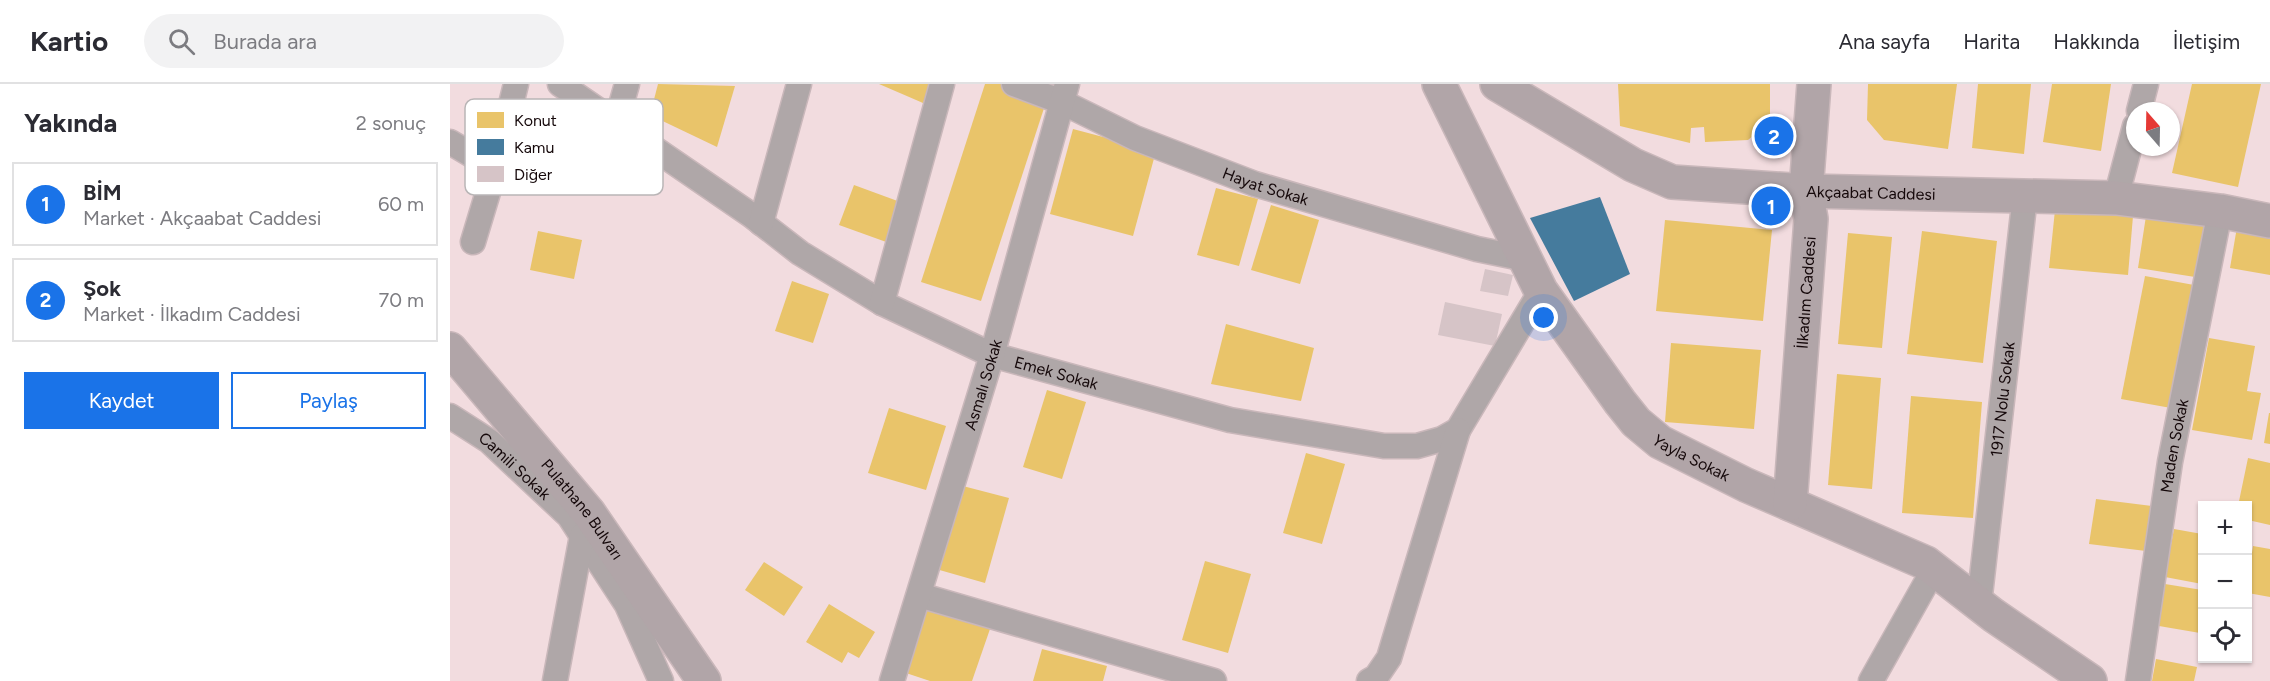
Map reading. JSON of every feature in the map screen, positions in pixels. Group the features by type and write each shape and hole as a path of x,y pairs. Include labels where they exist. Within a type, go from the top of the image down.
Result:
{"street":[{"path":"512,99 516,84"},
{"name":"Emek Sokak","path":"560,84 582,99"},
{"path":"623,99 627,84"},
{"path":"761,223 799,84"},
{"path":"882,303 942,84"},
{"name":"Hayat Sokak","path":"1014,84 1065,93 1135,138 1255,184 1477,249 1526,259"},
{"name":"Yayla Sokak","path":"1439,84 1541,291 1636,422 1660,442 1746,485 1901,550 1934,569 1979,604 2090,681"},
{"name":"Akçaabat Caddesi","path":"1497,84 1593,143 1672,182 1806,191 2116,198 2220,211 2270,221"},
{"name":"İlkadım Caddesi","path":"1790,504 1811,219 1806,191 1814,84"},
{"path":"2141,102 2146,84"},
{"name":"Asmalı Sokak","path":"892,681 992,355 1065,93"},
{"path":"450,142 465,151"},
{"name":"Emek Sokak","path":"663,155 761,223 800,253 882,303 992,355 1230,420 1384,446 1417,446 1442,439 1458,430"},
{"path":"2116,198 2127,156"},
{"path":"473,242 487,195"},
{"name":"1917 Nolu Sokak","path":"1979,604 2025,196"},
{"name":"Maden Sokak","path":"2138,681 2170,462 2220,211"},
{"path":"1369,681 1376,677 1389,658 1458,430 1541,291"},
{"name":"Pulathane Bulvarı","path":"450,349 589,513 704,681"},
{"name":"Camili Sokak","path":"450,416 489,441 568,516 627,604 661,681"},
{"path":"555,681 582,536"},
{"path":"1870,681 1934,569"},
{"path":"920,595 1214,681"}],"building: Konut":[{"path":"658,84 735,86 717,147 663,121 663,99 654,99"},
{"path":"879,84 931,84 923,103"},
{"path":"985,84 1001,84 1047,99 981,301 921,282"},
{"path":"1618,84 1770,84 1770,121 1748,140 1705,142 1704,127 1691,128 1690,143 1620,126"},
{"path":"1868,84 1957,84 1948,149 1884,140 1867,120"},
{"path":"1978,84 2031,84 2024,154 1972,148"},
{"path":"2052,84 2111,84 2101,151 2043,142"},
{"path":"2192,84 2261,84 2238,187 2172,173 2176,156 2180,156 2180,137"},
{"path":"1073,129 1156,151 1133,236 1050,214"},
{"path":"854,185 903,203 889,243 839,225"},
{"path":"1216,188 1258,199 1239,266 1197,255"},
{"path":"1271,205 1319,220 1300,284 1251,270"},
{"path":"2055,210 2133,216 2128,275 2049,268"},
{"path":"2146,216 2204,225 2195,277 2138,268"},
{"path":"1665,220 1772,230 1763,321 1656,311"},
{"path":"2237,227 2270,233 2270,275 2230,268"},
{"path":"538,231 582,240 574,279 530,270"},
{"path":"1922,231 1997,241 1983,363 1907,354"},
{"path":"1848,233 1892,237 1882,348 1838,344"},
{"path":"2145,276 2194,285 2171,408 2121,399"},
{"path":"792,281 829,294 813,343 775,331"},
{"path":"1226,324 1314,348 1301,401 1211,384"},
{"path":"2209,338 2255,346 2247,391 2261,393 2252,440 2192,430"},
{"path":"1671,343 1761,350 1754,429 1665,422"},
{"path":"1837,374 1881,378 1872,489 1828,485"},
{"path":"1047,390 1086,402 1062,479 1023,467"},
{"path":"1911,396 1982,402 1973,518 1902,513"},
{"path":"889,408 946,426 926,490 868,473"},
{"path":"2270,413 2270,444 2264,443"},
{"path":"1306,453 1345,464 1322,544 1283,533"},
{"path":"2248,458 2270,463 2270,525 2252,521 2252,501 2239,501"},
{"path":"959,485 1009,498 985,583 936,569"},
{"path":"2096,499 2152,506 2146,551 2089,544"},
{"path":"2174,529 2198,533 2198,583 2165,577"},
{"path":"2253,546 2270,549 2270,597 2252,594"},
{"path":"1205,561 1251,574 1228,653 1182,640"},
{"path":"764,562 803,587 784,616 745,590"},
{"path":"2165,584 2198,589 2198,633 2159,626"},
{"path":"829,604 875,632 859,658 848,652 842,663 806,642"},
{"path":"925,607 990,629 972,681 930,681 903,672"},
{"path":"1042,649 1107,666 1103,681 1033,681"},
{"path":"2156,659 2197,667 2194,681 2152,681"}],"building: Kamu":[{"path":"1600,197 1630,274 1574,301 1530,218"}],"building: Diğer":[{"path":"1485,269 1513,275 1508,296 1480,291"},
{"path":"1445,302 1502,314 1495,346 1438,335"}],"place":[{"name":"Şok","path":"1774,136"},
{"name":"BİM","path":"1771,206"}]}
